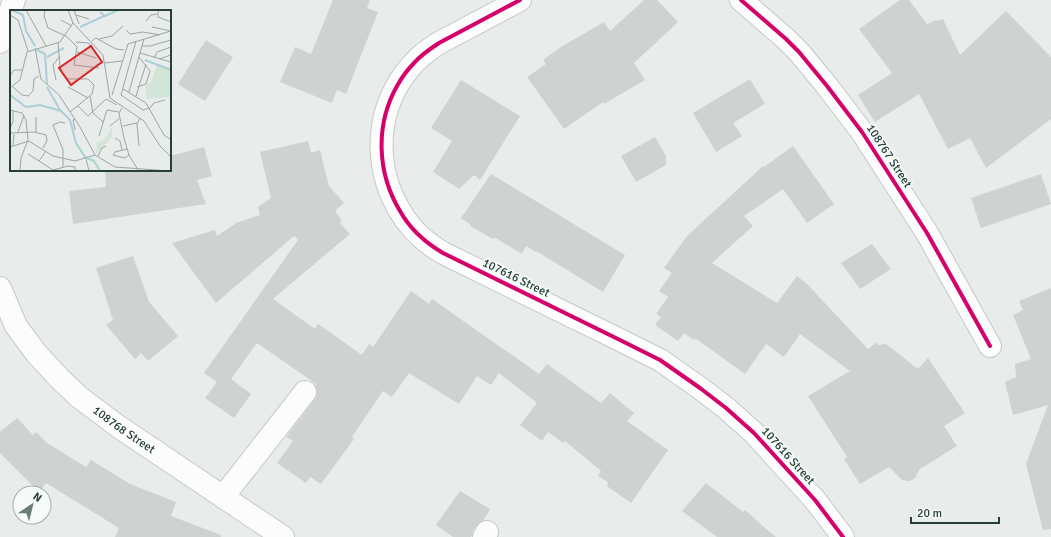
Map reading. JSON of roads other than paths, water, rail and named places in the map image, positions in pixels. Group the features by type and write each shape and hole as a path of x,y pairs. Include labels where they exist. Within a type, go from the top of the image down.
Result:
{"street":[{"path":"11,10 14,0"},
{"name":"107616 Street","path":"520,0 428,50 414,62 403,76 390,98 382,131 383,164 386,181 400,212 416,233 443,253 660,360 700,388 726,408 754,433 815,500 843,537"},
{"name":"108767 Street","path":"742,0 799,52 828,86 862,132 927,232 990,346"},
{"path":"0,42 10,12"},
{"name":"108768 Street","path":"0,288 16,326 36,353 69,388 119,427 283,537"},
{"path":"223,497 305,392"}]}
